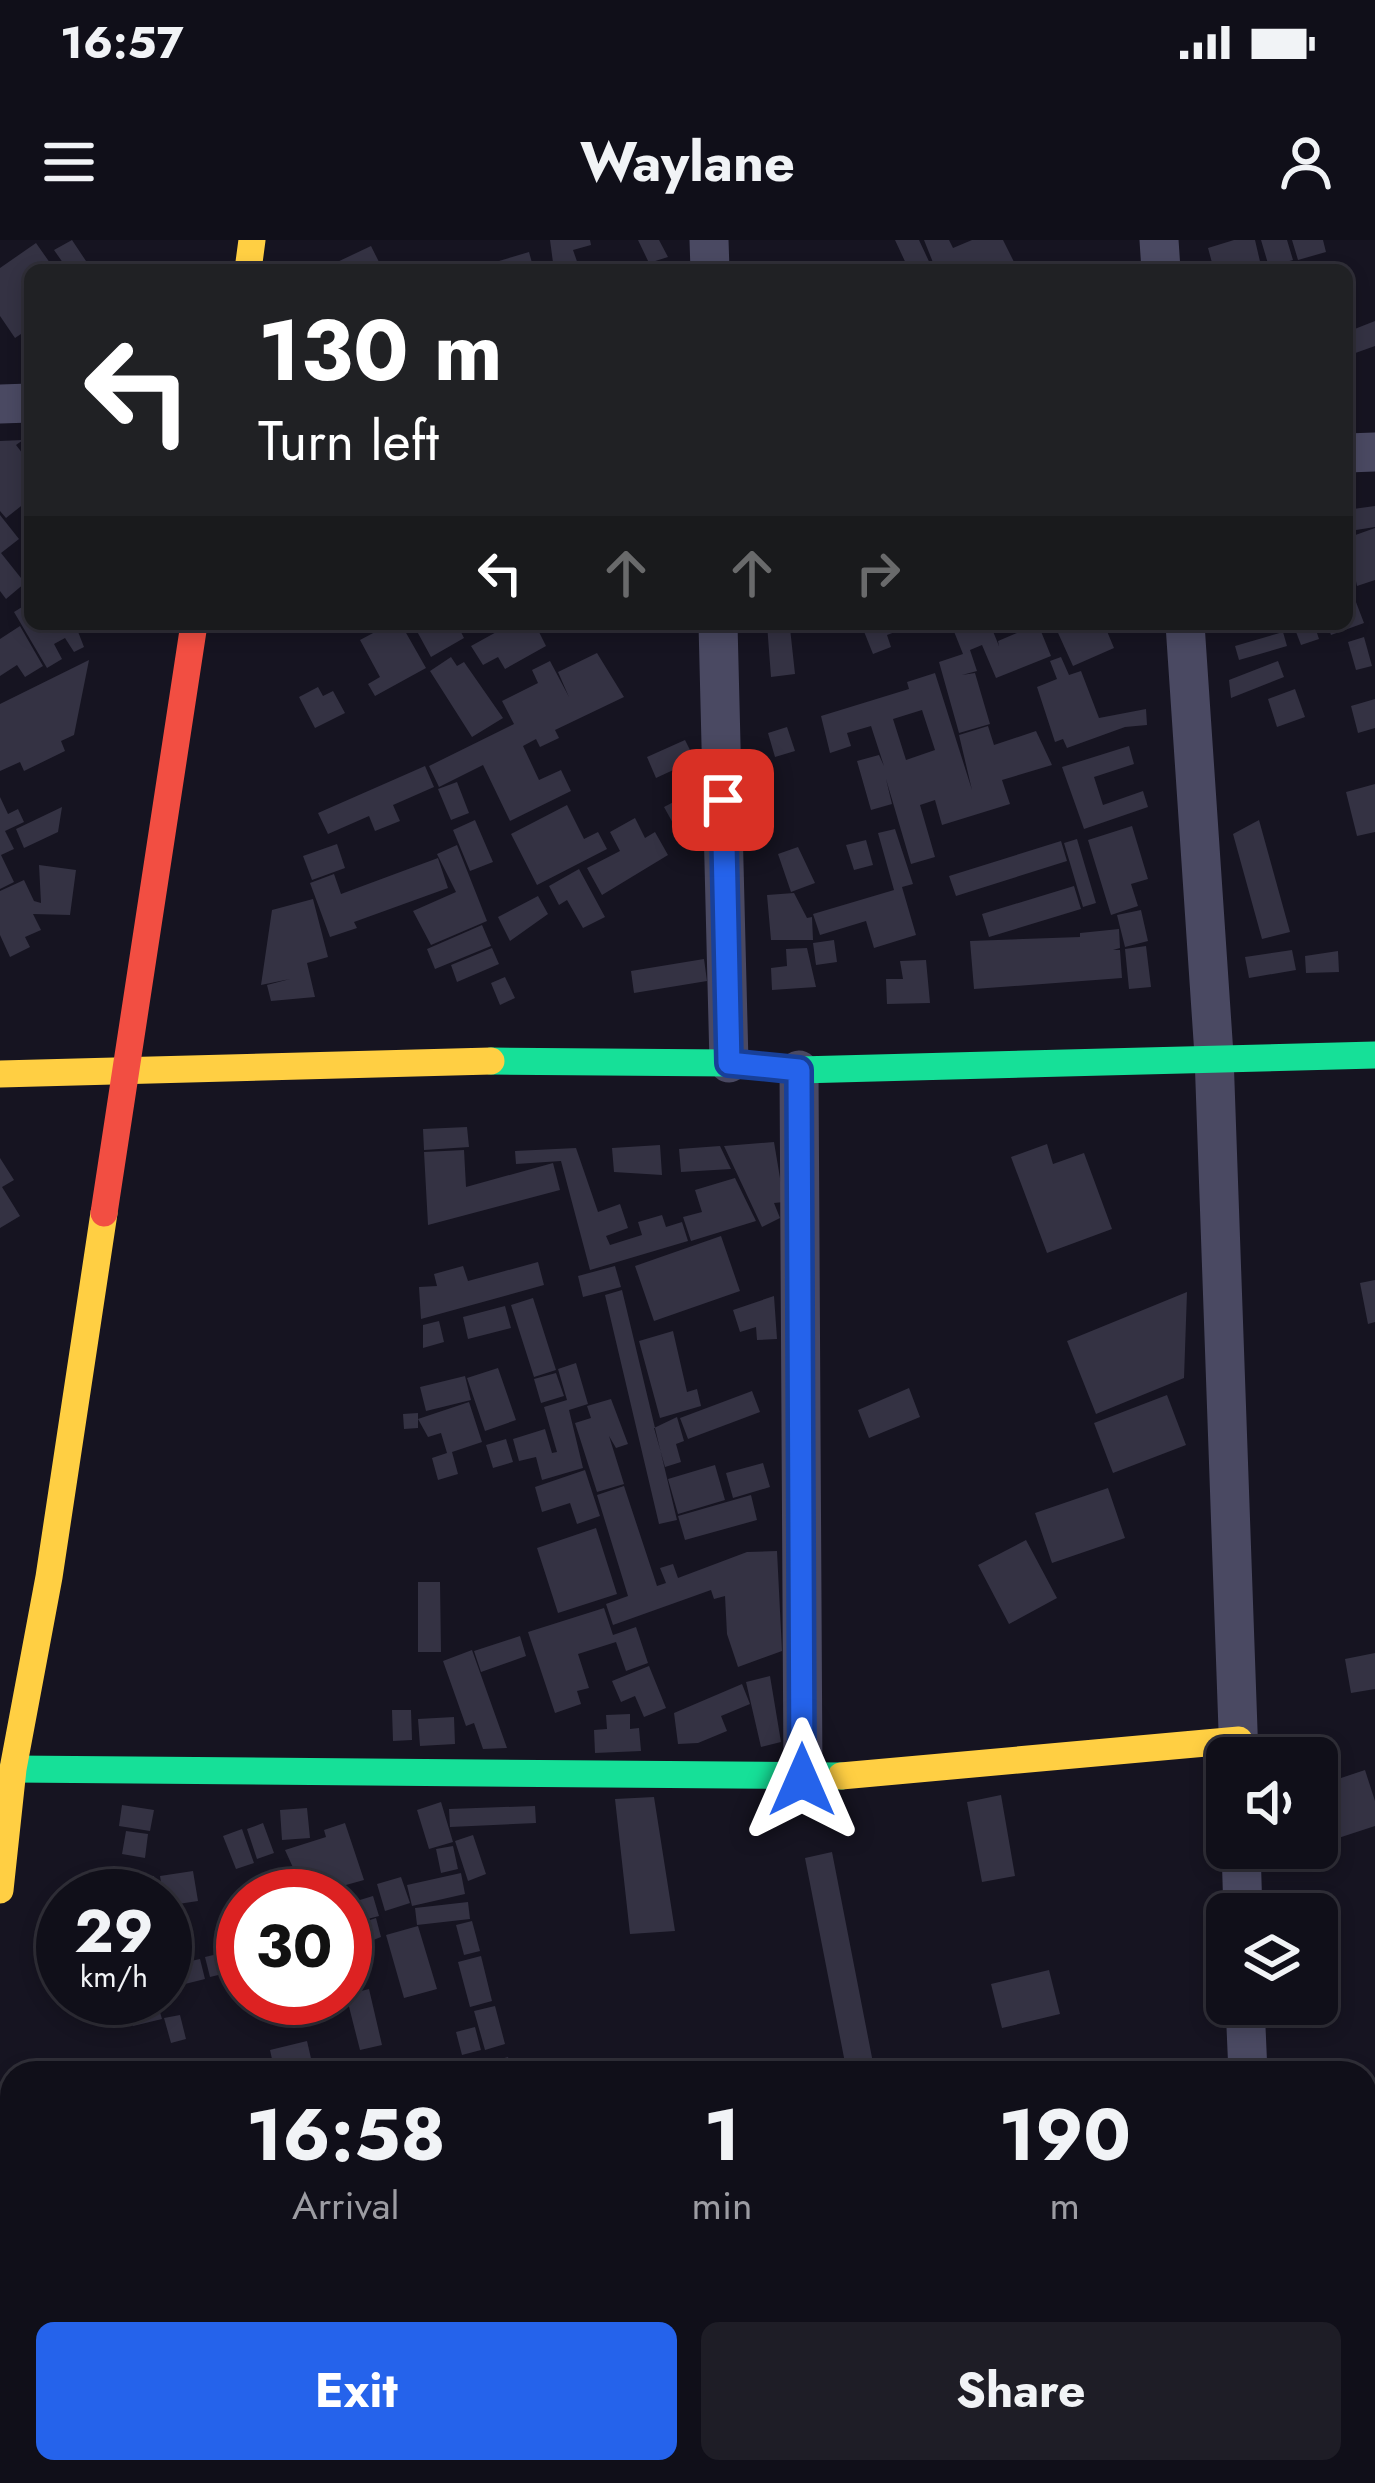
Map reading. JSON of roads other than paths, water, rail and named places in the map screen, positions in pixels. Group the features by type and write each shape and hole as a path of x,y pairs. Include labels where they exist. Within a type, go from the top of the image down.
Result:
{"street":[{"path":"1,1881 14,1769 49,1577 193,630"},
{"path":"718,630 729,1063"},
{"path":"1185,630 1214,1055 1239,1737"},
{"path":"0,1074 433,1061 729,1063 799,1070 1214,1055 1375,1055"},
{"path":"799,1070 802,1780"},
{"path":"14,1769 802,1780 1206,1751"},
{"path":"1246,2025 1247,2061"}]}
